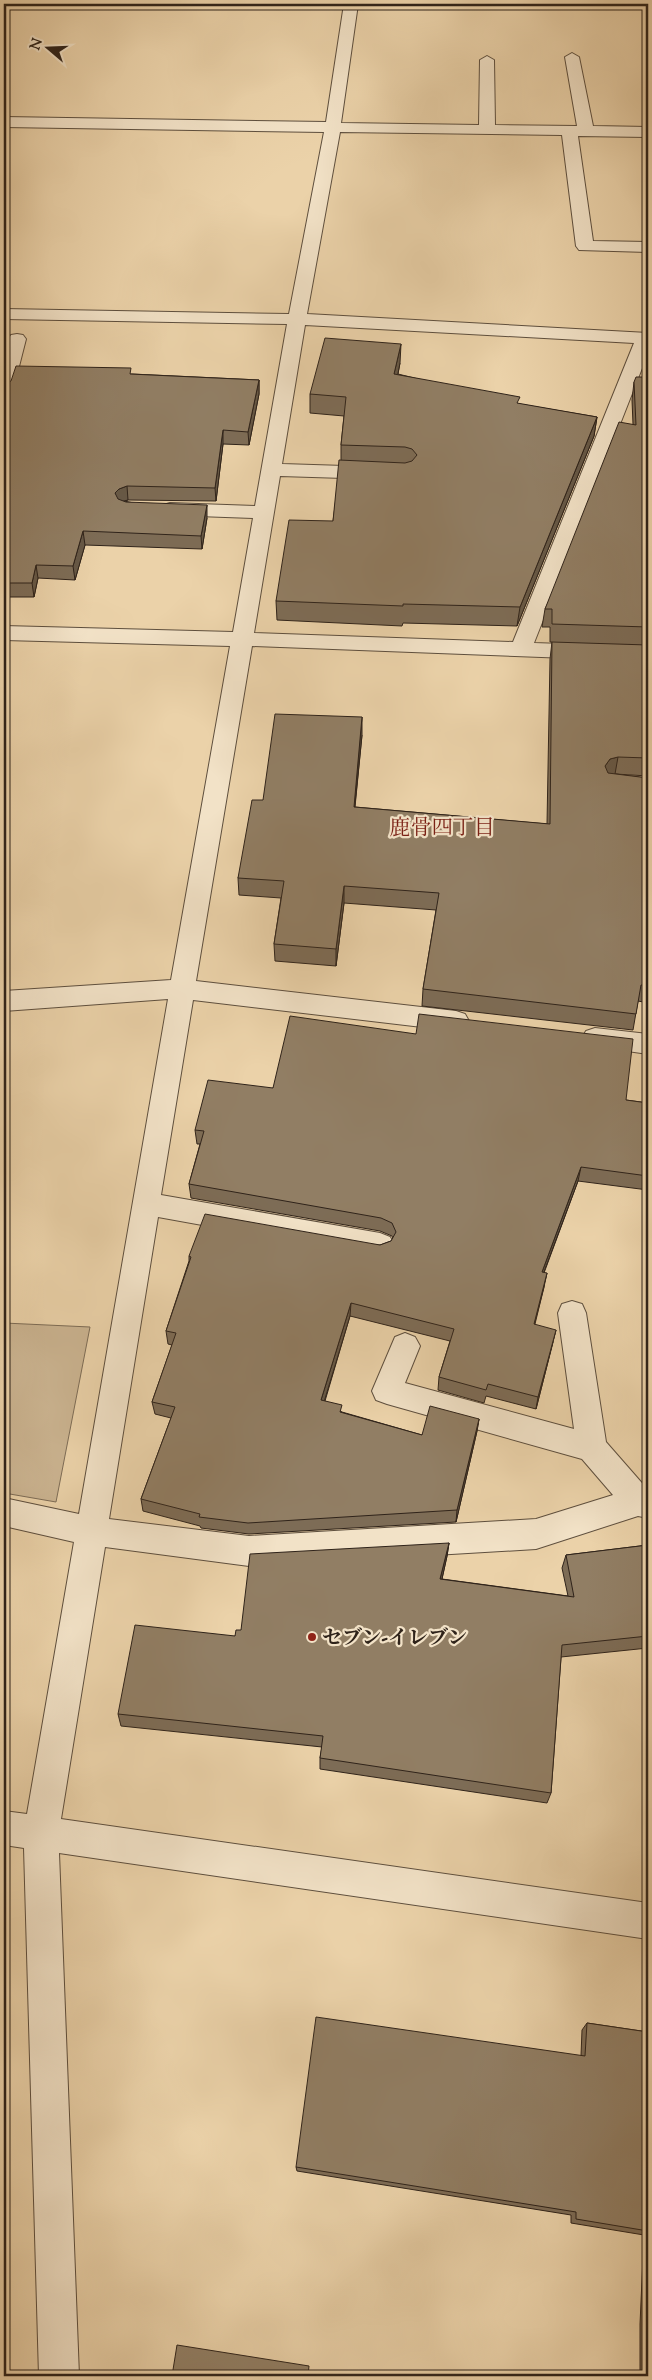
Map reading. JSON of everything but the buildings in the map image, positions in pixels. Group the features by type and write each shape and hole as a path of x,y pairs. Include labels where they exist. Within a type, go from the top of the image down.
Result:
{"street":[{"path":"59,2376 41,1834 182,989 333,126 351,4"},
{"path":"572,57 586,131"},
{"path":"487,60 487,130"},
{"path":"4,122 648,132"},
{"path":"569,131 585,246 648,247"},
{"path":"4,314 298,319 647,338 520,650"},
{"path":"4,390 17,340"},
{"path":"272,470 395,473"},
{"path":"148,508 265,512"},
{"path":"4,633 243,639 648,654"},
{"path":"4,1001 182,989 480,1024"},
{"path":"569,1035 648,1044"},
{"path":"147,1204 380,1245"},
{"path":"572,1313 592,1448"},
{"path":"4,1512 92,1531 250,1551 536,1534 643,1503 592,1448 387,1391 405,1346"},
{"path":"4,1828 648,1921"}],"shaded area":[{"path":"4,1323 90,1327 56,1502 4,1493"}],"place":[{"name":"セブン-イレブン","path":"312,1637"}],"district":[{"name":"鹿骨四丁目","path":"442,827"}]}
